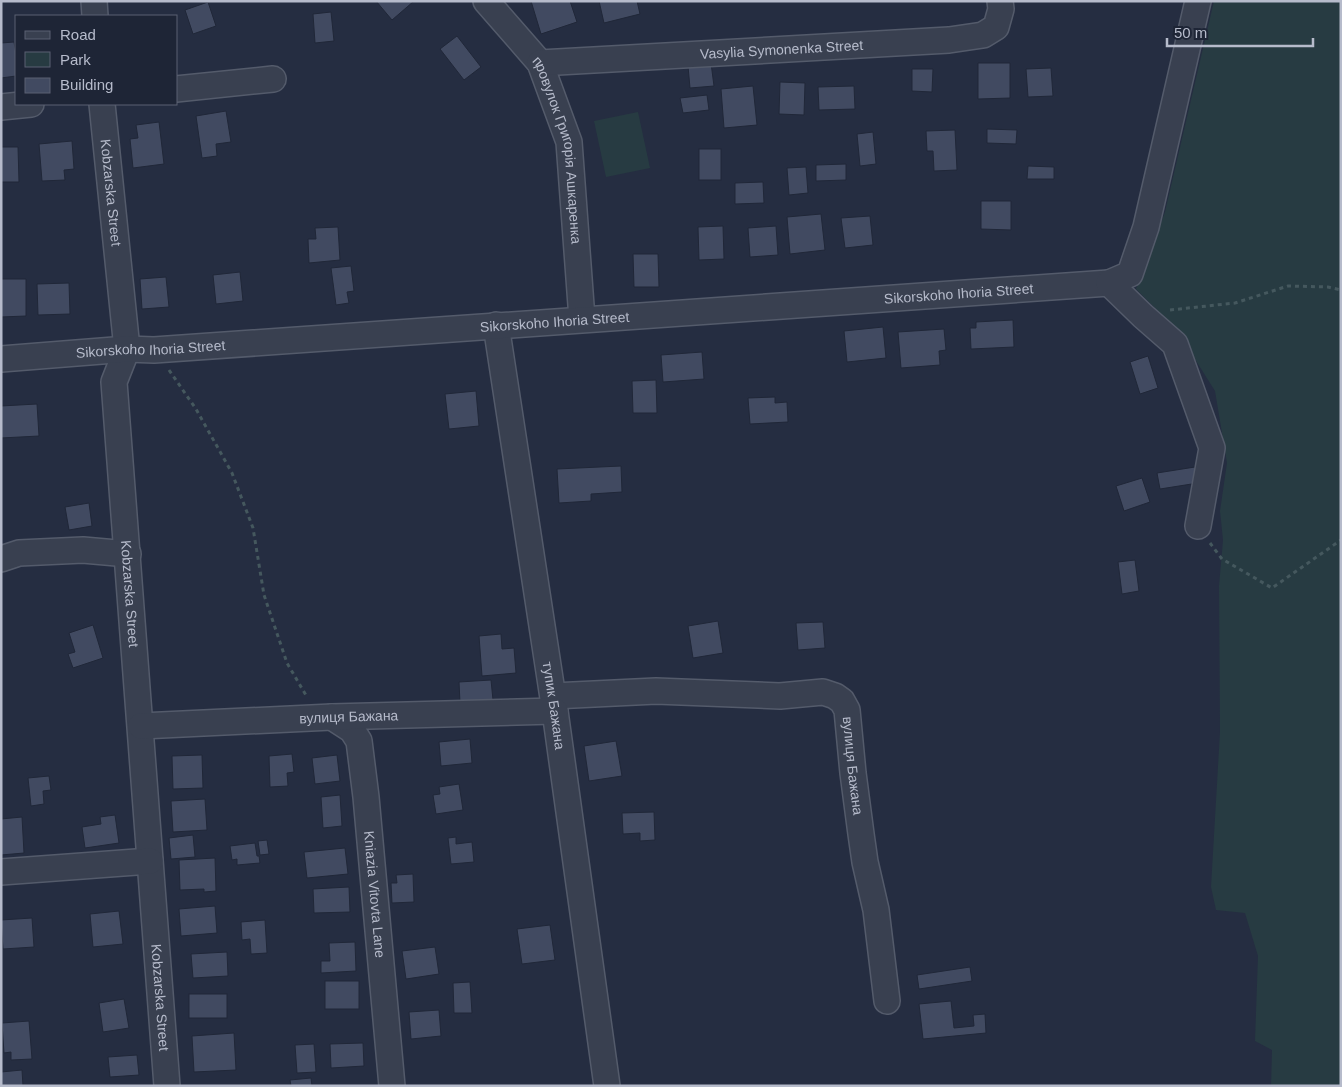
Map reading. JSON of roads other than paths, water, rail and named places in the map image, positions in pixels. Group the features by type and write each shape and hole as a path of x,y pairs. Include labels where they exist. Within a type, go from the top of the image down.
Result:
{"street":[{"path":"94,1 95,15"},
{"name":"провулок Григорія Ашкаренка","path":"486,1 540,63 569,142 582,319"},
{"name":"Vasylia Symonenka Street","path":"540,63 949,40 983,35 996,27 1001,9 1000,1"},
{"path":"1198,1 1146,227 1130,274 1109,283 1175,344 1212,448 1198,526"},
{"path":"178,89 273,79"},
{"path":"1,107 21,105"},
{"name":"Kobzarska Street","path":"102,105 127,349 114,382 168,1086"},
{"name":"Sikorskoho Ihoria Street","path":"1,359 1109,283"},
{"name":"тупик Бажана","path":"496,325 554,703 607,1086"},
{"path":"1,559 20,554 83,550 128,554"},
{"name":"вулиця Бажана","path":"141,726 332,717 554,703 656,691 780,696 823,692 835,696 842,701 847,710 865,862 876,910 887,1001"},
{"name":"Kniazia Vitovta Lane","path":"332,717 352,730 359,741 366,797 392,1086"},
{"path":"1,872 150,861"}]}
